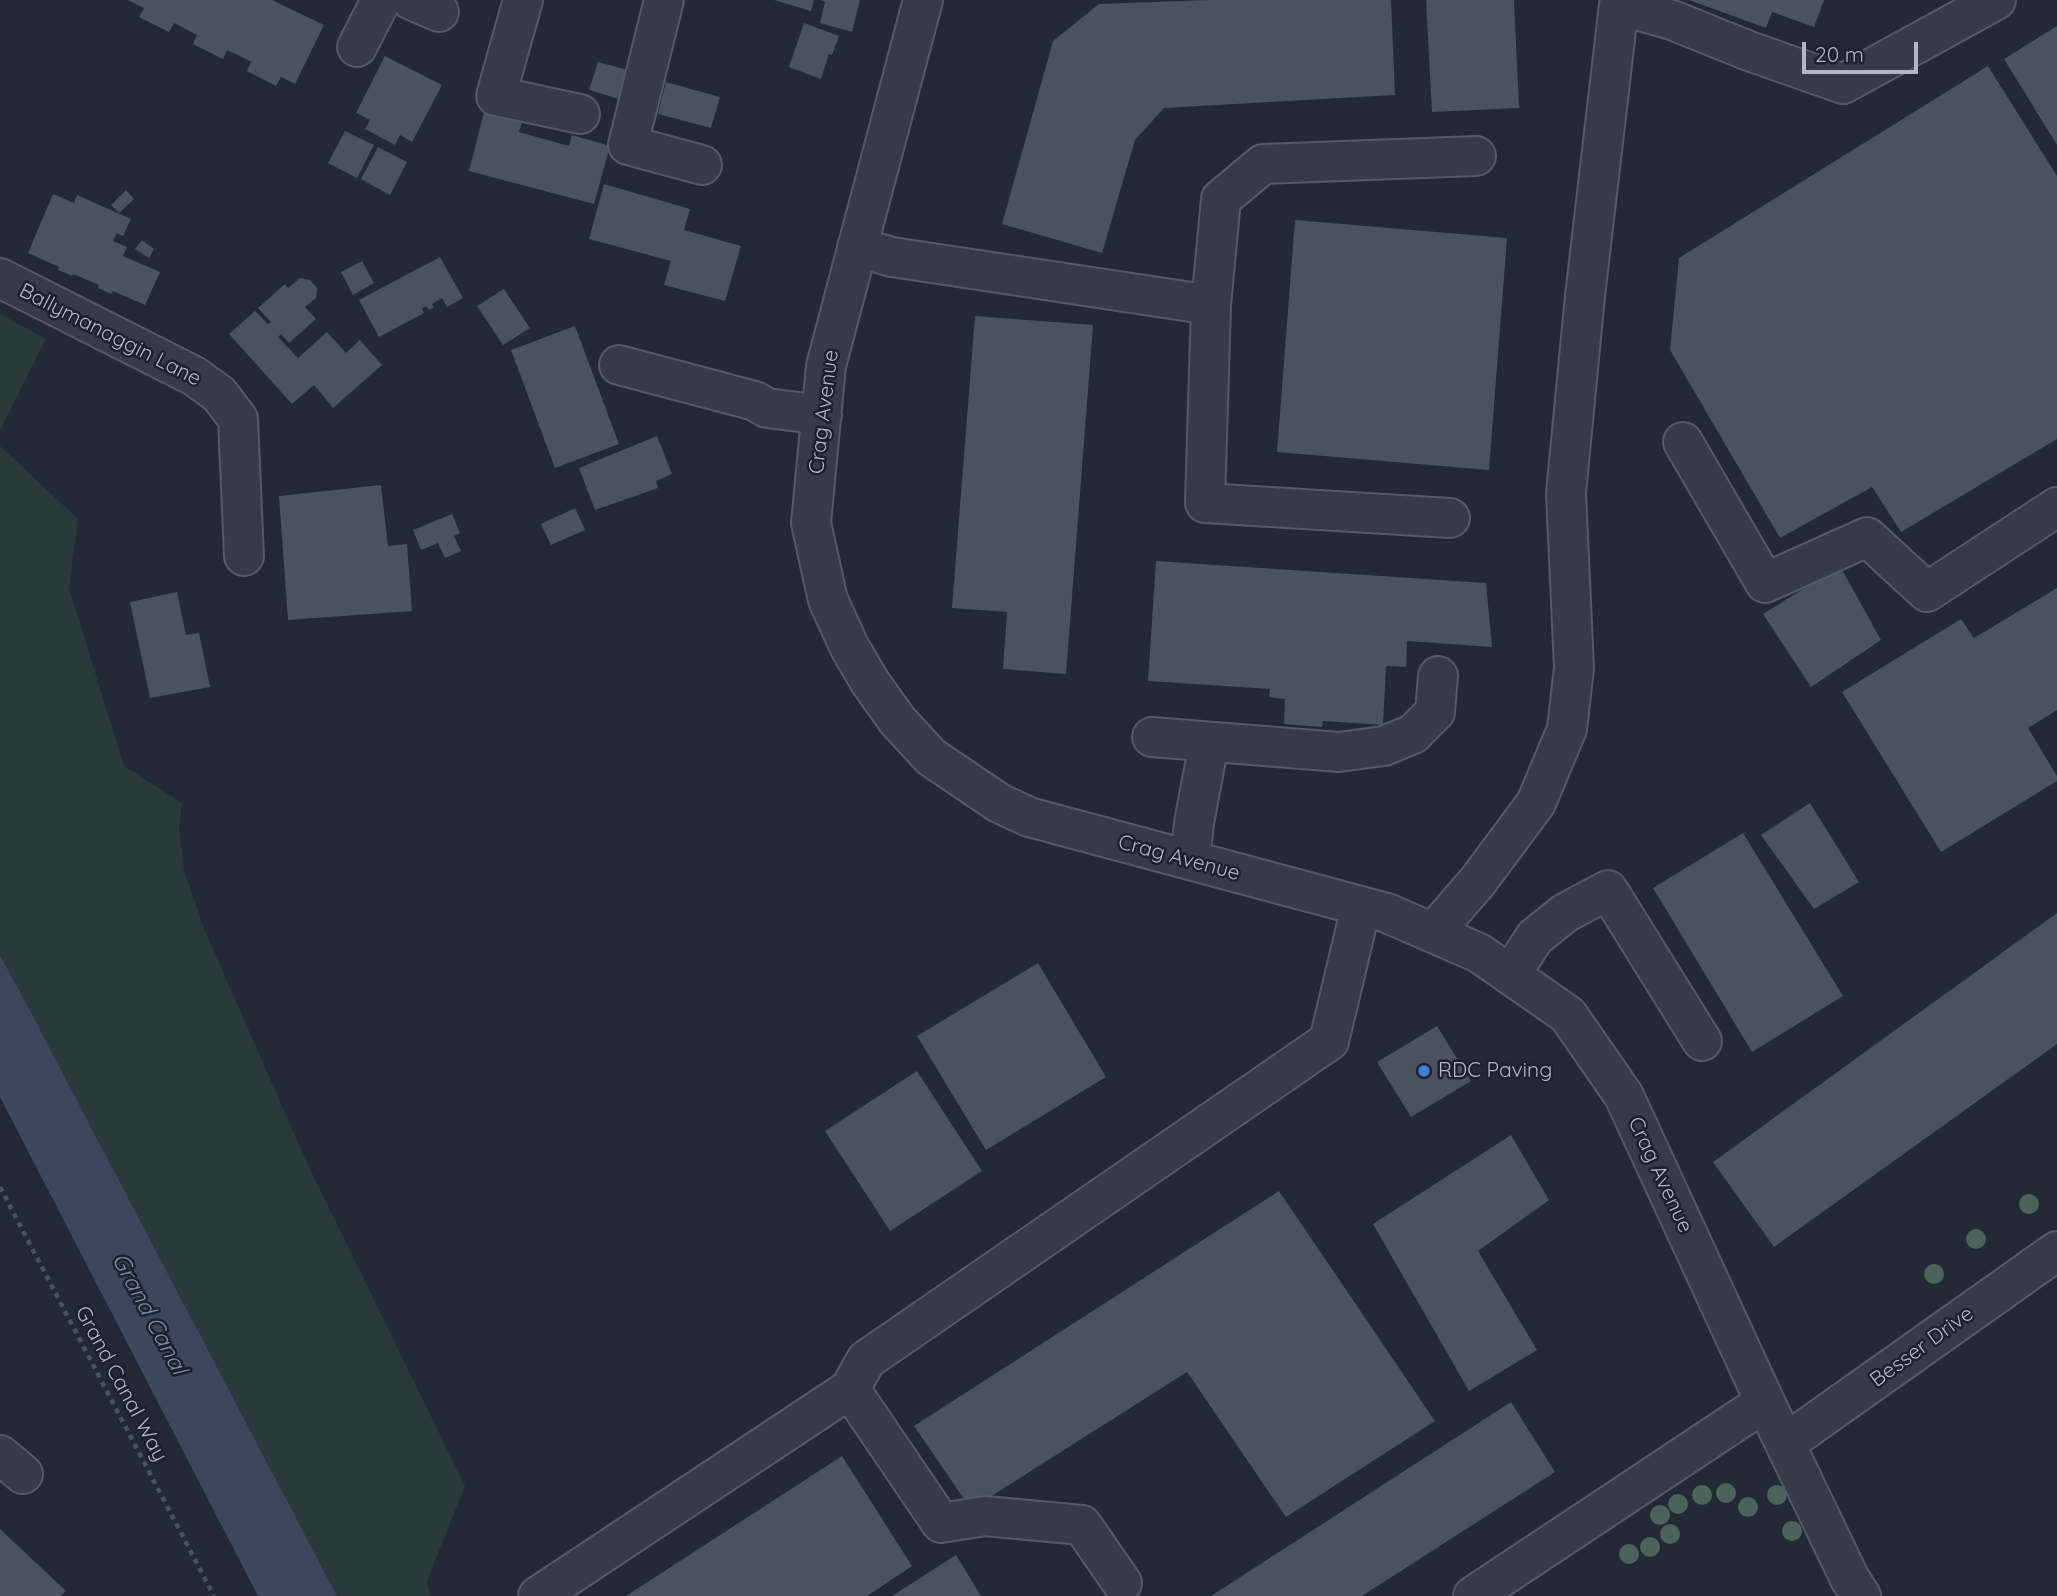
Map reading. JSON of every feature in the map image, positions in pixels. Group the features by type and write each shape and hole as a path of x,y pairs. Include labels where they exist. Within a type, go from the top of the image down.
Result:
{"street":[{"path":"357,47 381,0"},
{"path":"523,0 496,96 580,114"},
{"path":"664,0 628,145 702,165"},
{"name":"Crag Avenue","path":"923,0 826,366 811,523 828,600 850,648 897,720 931,757 999,803 1029,817 1387,913 1479,953 1568,1015 1624,1096 1765,1402 1850,1579 1861,1596"},
{"path":"1433,933 1478,881 1536,803 1567,729 1574,668 1566,493 1584,296 1619,5 1672,20 1843,84 1996,0"},
{"path":"1450,518 1205,503 1211,305 1221,200 1263,164 1476,156"},
{"path":"857,247 892,257 1211,305"},
{"name":"Ballymanaggin Lane","path":"0,278 194,376 219,394 238,419 244,555"},
{"path":"619,365 755,401 768,408 822,415"},
{"path":"1683,442 1766,583 1867,537 1927,592 2057,507"},
{"path":"1152,737 1339,752 1384,746 1413,734 1435,712 1438,676"},
{"path":"1190,860 1209,743"},
{"path":"1510,975 1535,937 1565,913 1608,890 1702,1041"},
{"path":"538,1596 850,1388 866,1360 1329,1041 1361,907"},
{"name":"Besser Drive","path":"1786,1443 2057,1251"},
{"path":"850,1388 941,1523 985,1516 1082,1525 1122,1583"},
{"path":"1473,1596 1765,1402"}],"path":[{"name":"Grand Canal Way","path":"0,1187 214,1596"}],"shaded area":[{"path":"0,314 46,339 0,431"},
{"path":"0,446 78,519 69,588 124,766 182,803 179,829 184,870 205,931 308,1165 465,1486 427,1581 430,1596 337,1596 0,954"}],"water":[{"name":"Grand Canal","path":"0,955 337,1596 258,1596 0,1097"}],"building":[{"path":"127,0 272,0 324,25 295,84 281,77 276,86 247,71 251,62 240,56 227,50 223,59 193,44 197,35 174,23 169,32 139,17 144,8"},
{"path":"774,0 814,0 811,11"},
{"path":"820,0 860,0 852,32 820,23 825,2"},
{"path":"1209,0 1391,0 1395,95 1164,108 1135,140 1102,253 1002,224 1053,41 1099,4"},
{"path":"1426,0 1514,0 1519,108 1432,112"},
{"path":"1689,0 1824,0 1814,27 1772,12 1766,28"},
{"path":"804,23 839,36 832,55 829,54 821,79 789,67"},
{"path":"2057,26 2057,145 2004,59"},
{"path":"385,56 442,85 412,142 400,135 395,145 365,129 370,120 356,113"},
{"path":"598,62 628,70 619,99 589,90"},
{"path":"1988,66 2057,176 2057,439 1901,532 1872,487 1780,538 1670,350 1679,258"},
{"path":"666,82 720,97 711,128 658,114"},
{"path":"484,112 522,122 519,132 569,146 572,135 610,146 594,204 469,171"},
{"path":"345,131 374,145 357,178 328,163"},
{"path":"378,147 407,162 390,195 361,179"},
{"path":"604,184 690,209 684,230 741,246 725,301 664,285 671,261 589,239"},
{"path":"126,190 134,199 119,213 111,205"},
{"path":"53,194 74,203 77,195 131,219 123,236 117,233 113,241 127,247 123,256 160,272 145,305 113,291 111,294 98,288 99,285 58,270 59,267 28,253"},
{"path":"1295,220 1507,238 1489,470 1277,452"},
{"path":"142,240 154,249 149,258 135,249"},
{"path":"440,257 463,298 447,307 442,298 432,304 434,307 429,310 426,306 422,309 424,313 379,337 359,300"},
{"path":"362,261 374,283 353,295 341,272"},
{"path":"300,278 310,280 317,288 316,298 305,307 316,319 289,343 281,334 278,337 298,358 327,332 346,353 360,340 382,365 333,408 314,385 292,404 229,334 255,311 268,324 271,322 258,308 285,284 288,288"},
{"path":"504,289 530,328 503,345 477,306"},
{"path":"975,316 1093,325 1066,674 1003,669 1007,612 952,608"},
{"path":"575,326 619,444 555,468 511,350"},
{"path":"657,436 672,474 656,481 658,488 595,510 579,468"},
{"path":"381,485 388,546 407,544 412,611 288,620 279,496"},
{"path":"575,508 585,530 551,545 541,524"},
{"path":"452,514 460,533 454,536 461,551 445,558 438,543 421,550 413,530"},
{"path":"1156,561 1486,583 1492,647 1407,641 1406,667 1386,666 1383,725 1323,721 1322,727 1284,724 1285,699 1269,697 1270,689 1148,681"},
{"path":"1840,566 1881,640 1811,687 1763,614"},
{"path":"2057,588 2057,710 2028,728 2057,776 2057,781 1941,852 1842,692 1961,619 1974,638"},
{"path":"177,592 186,635 199,633 210,687 150,698 130,602"},
{"path":"1810,803 1859,882 1814,909 1761,835"},
{"path":"1743,833 1843,996 1752,1052 1653,888"},
{"path":"2057,913 2057,1044 1774,1247 1713,1162"},
{"path":"1038,963 1106,1077 986,1150 917,1036"},
{"name":"RDC Paving","path":"1437,1026 1471,1081 1411,1117 1377,1062"},
{"path":"917,1071 982,1171 890,1231 825,1131"},
{"path":"1511,1135 1549,1200 1478,1251 1537,1350 1469,1391 1373,1224"},
{"path":"1279,1191 1435,1421 1286,1517 1187,1372 971,1509 914,1426"},
{"path":"1511,1402 1555,1472 1362,1596 1211,1596"},
{"path":"842,1456 912,1566 867,1596 626,1596"},
{"path":"0,1529 66,1591 61,1596 0,1596"},
{"path":"956,1555 981,1596 892,1596"}],"place":[{"name":"RDC Paving","path":"1424,1071"}]}
